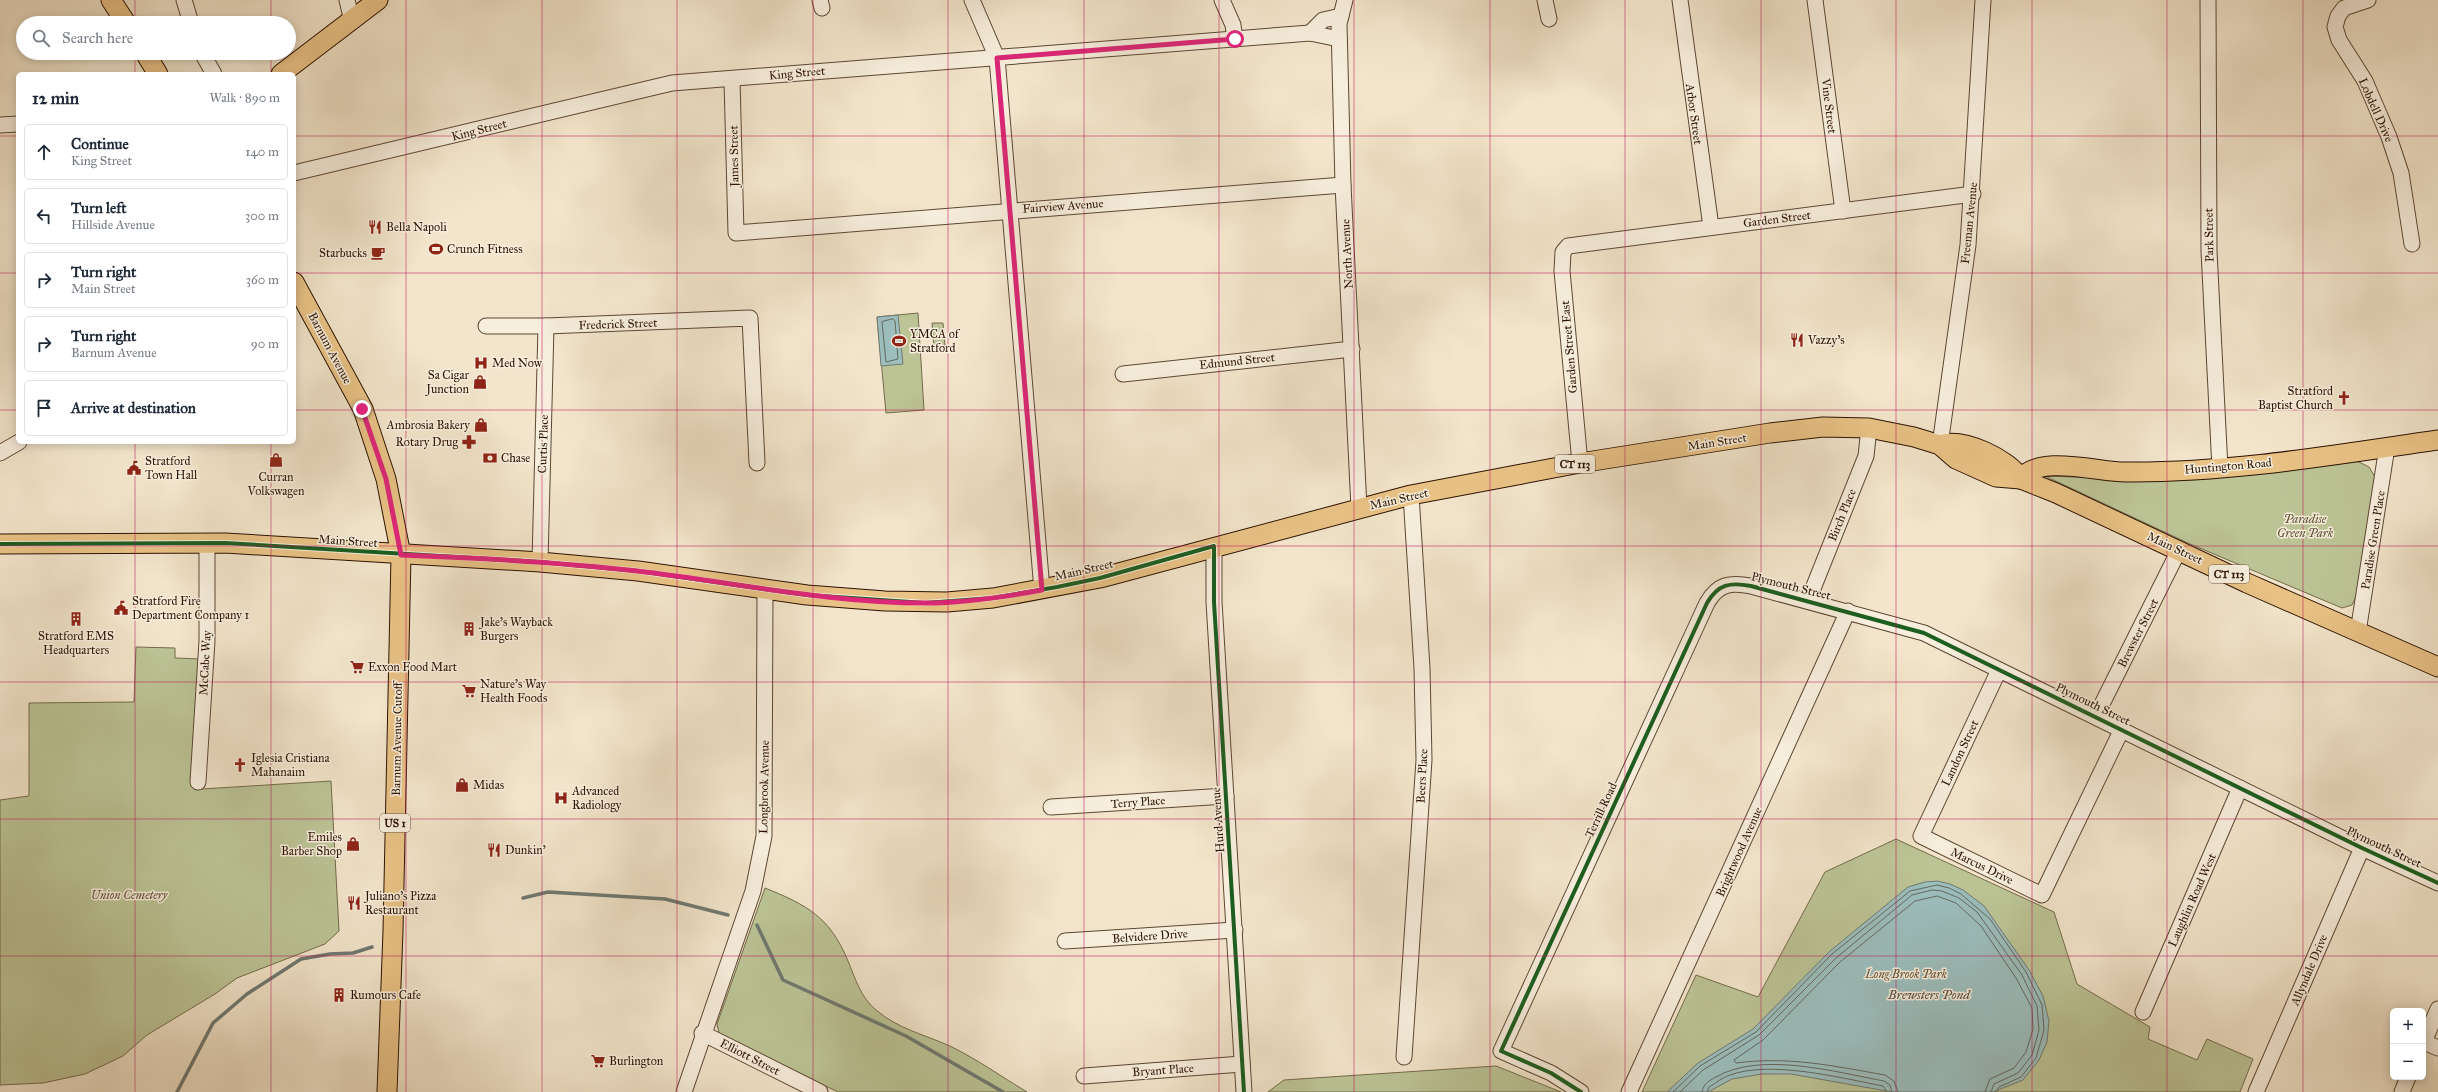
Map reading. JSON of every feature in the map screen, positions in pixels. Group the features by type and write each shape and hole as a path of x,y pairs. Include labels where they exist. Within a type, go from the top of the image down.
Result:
{"main road":[{"path":"111,0 121,16"},
{"path":"284,72 352,22 378,0"},
{"path":"149,60 157,72"},
{"name":"Barnum Avenue","path":"296,286 365,416 386,479 401,555"},
{"name":"Main Street","path":"0,544 207,544 540,562 638,571 807,595 926,603 993,598 1100,578 1214,546 1411,495 1580,463 1784,431 1823,427 1869,428 1914,437 1940,445 1956,459 1996,477 2021,479 2438,667"},
{"name":"Huntington Road","path":"2021,479 2026,472 2040,466 2124,472 2220,469 2438,440"},
{"name":"Barnum Avenue Cutoff","path":"387,1092 393,931 401,555"}],"street":[{"path":"184,0 189,16"},
{"path":"347,0 352,22"},
{"path":"972,0 997,58 1042,590"},
{"path":"1222,0 1233,25 1235,39"},
{"name":"North Avenue","path":"1345,0 1341,16 1339,39 1343,185 1359,508"},
{"path":"1545,0 1549,19"},
{"name":"Arbor Street","path":"1680,0 1711,227"},
{"name":"Vine Street","path":"1816,0 1843,211"},
{"name":"Freeman Avenue","path":"1940,445 1968,245 1973,194 1983,0"},
{"name":"Park Street","path":"2208,0 2209,251 2220,469"},
{"name":"Lobdell Drive","path":"2368,0 2344,8 2338,16 2335,27 2339,40 2365,81 2389,137 2401,173 2412,244"},
{"path":"1310,33 1323,20 1341,16"},
{"name":"King Street","path":"296,173 672,83 732,80 1310,33 1339,39"},
{"path":"206,60 213,72"},
{"name":"James Street","path":"732,80 736,233"},
{"path":"0,125 16,124"},
{"name":"Fairview Avenue","path":"736,233 1010,210 1343,185"},
{"name":"Garden Street","path":"1582,243 1973,194"},
{"name":"Garden Street East","path":"1580,463 1562,271 1562,252 1568,246 1582,243"},
{"name":"Frederick Street","path":"486,326 546,326 750,318 757,463"},
{"name":"Curtis Place","path":"540,562 546,326"},
{"name":"Edmund Street","path":"1123,374 1352,349"},
{"name":"Birch Place","path":"1808,601 1866,456 1869,428"},
{"path":"0,453 16,444"},
{"name":"Paradise Green Place","path":"2358,632 2387,447"},
{"name":"Beers Place","path":"1404,1057 1424,760 1422,668 1411,495"},
{"name":"McCabe Way","path":"198,782 207,641 207,544"},
{"name":"Hurd Avenue","path":"1214,546 1214,602 1244,1092"},
{"name":"Brewster Street","path":"2096,716 2179,550"},
{"name":"Plymouth Street","path":"1726,584 1751,586 1848,611 1924,633 2096,716 2362,848 2438,883"},
{"name":"Terrill Road","path":"1581,1092 1551,1073 1501,1051 1707,603 1715,591 1726,584"},
{"name":"Longbrook Avenue","path":"684,1092 702,1033 752,891 760,861 766,812 765,589"},
{"name":"Brightwood Avenue","path":"1629,1092 1848,611"},
{"name":"Landon Street","path":"1921,836 1999,670"},
{"name":"Marcus Drive","path":"1921,836 2042,895 2122,729"},
{"name":"Laughlin Road West","path":"2143,1012 2240,788"},
{"name":"Terry Place","path":"1051,807 1226,796"},
{"name":"Allyndale Drive","path":"2256,1092 2362,848"},
{"name":"Belvidere Drive","path":"1065,941 1235,930"},
{"path":"2426,1036 2438,1009"},
{"name":"Elliott Street","path":"702,1033 820,1092"},
{"path":"2426,1044 2438,1048"},
{"name":"Bryant Place","path":"1084,1076 1242,1064"},
{"path":"2402,1092 2407,1080"}],"green space":[{"name":"YMCA of Stratford","path":"918,313 924,410 886,413 877,317"},
{"path":"932,323 943,323 945,346 934,348"},
{"name":"Paradise Green Park","path":"2355,460 2369,467 2375,477 2356,597 2352,605 2342,608 2190,544 2045,476 2128,479"},
{"name":"Union Cemetery","path":"136,647 175,648 175,658 201,659 193,784 202,789 331,781 339,931 325,944 237,978 215,994 147,1035 123,1056 85,1074 43,1083 0,1085 0,800 29,796 29,703 134,702"},
{"name":"Long Brook Park","path":"1896,839 2054,912 2077,984 2150,1027 2148,1039 2197,1060 2207,1039 2253,1059 2240,1092 1642,1092 1696,975 1758,997 1825,872"},
{"path":"765,888 805,907 816,914 825,923 841,946 862,994 876,1010 903,1027 962,1052 1027,1092 838,1092 719,1033 717,1024"},
{"path":"1496,1066 1561,1092 1268,1092 1284,1080"}],"water":[{"path":"898,315 903,364 881,366 877,317"},
{"name":"Brewsters Pond","path":"1937,881 1950,884 1963,890 1984,906 2029,970 2043,996 2049,1021 2047,1042 2039,1060 2023,1080 1993,1092 1892,1092 1791,1074 1762,1074 1732,1079 1708,1092 1667,1092 1698,1063 1753,1029 1830,951 1908,887 1925,882"}],"waterway":[{"path":"523,898 548,892 665,899 728,915"},
{"path":"757,925 783,980 906,1036 1003,1092"},
{"path":"177,1092 213,1023 247,994 301,959 330,954 353,953 372,947"}],"cycle path":[{"path":"0,544 225,543 540,562 638,571 807,595 925,603 993,598 1057,587 1100,578 1214,546 1214,602 1244,1092"},
{"path":"1581,1092 1551,1073 1501,1051 1707,603 1720,588 1725,586 1737,584 1751,586 1924,633 2362,848 2438,883"}],"place":[{"name":"Bella Napoli","path":"375,227"},
{"name":"Crunch Fitness","path":"436,249"},
{"name":"Starbucks","path":"378,253"},
{"name":"Vazzy's","path":"1797,340"},
{"name":"YMCA of Stratford","path":"899,341"},
{"name":"Med Now","path":"481,363"},
{"name":"Sa Cigar Junction","path":"480,382"},
{"name":"Stratford Baptist Church","path":"2344,398"},
{"name":"Ambrosia Bakery","path":"481,425"},
{"name":"Rotary Drug","path":"469,442"},
{"name":"Chase","path":"490,458"},
{"name":"Curran Volkswagen","path":"276,460"},
{"name":"Stratford Town Hall","path":"134,468"},
{"name":"Stratford Fire Department Company 1","path":"121,608"},
{"name":"Stratford EMS Headquarters","path":"76,619"},
{"name":"Jake's Wayback Burgers","path":"469,629"},
{"name":"Exxon Food Mart","path":"357,667"},
{"name":"Nature's Way Health Foods","path":"469,691"},
{"name":"Iglesia Cristiana Mahanaim","path":"240,765"},
{"name":"Midas","path":"462,785"},
{"name":"Advanced Radiology","path":"561,798"},
{"name":"Emiles Barber Shop","path":"353,844"},
{"name":"Dunkin'","path":"494,850"},
{"name":"Juliano's Pizza Restaurant","path":"354,903"},
{"name":"Rumours Cafe","path":"339,995"},
{"name":"Burlington","path":"598,1061"}],"route":[{"path":"362,409 373,437 386,479 401,555 540,562 638,571 684,579 807,595 884,601 926,603 947,602 993,598 1042,590 997,58 1235,39"}]}
